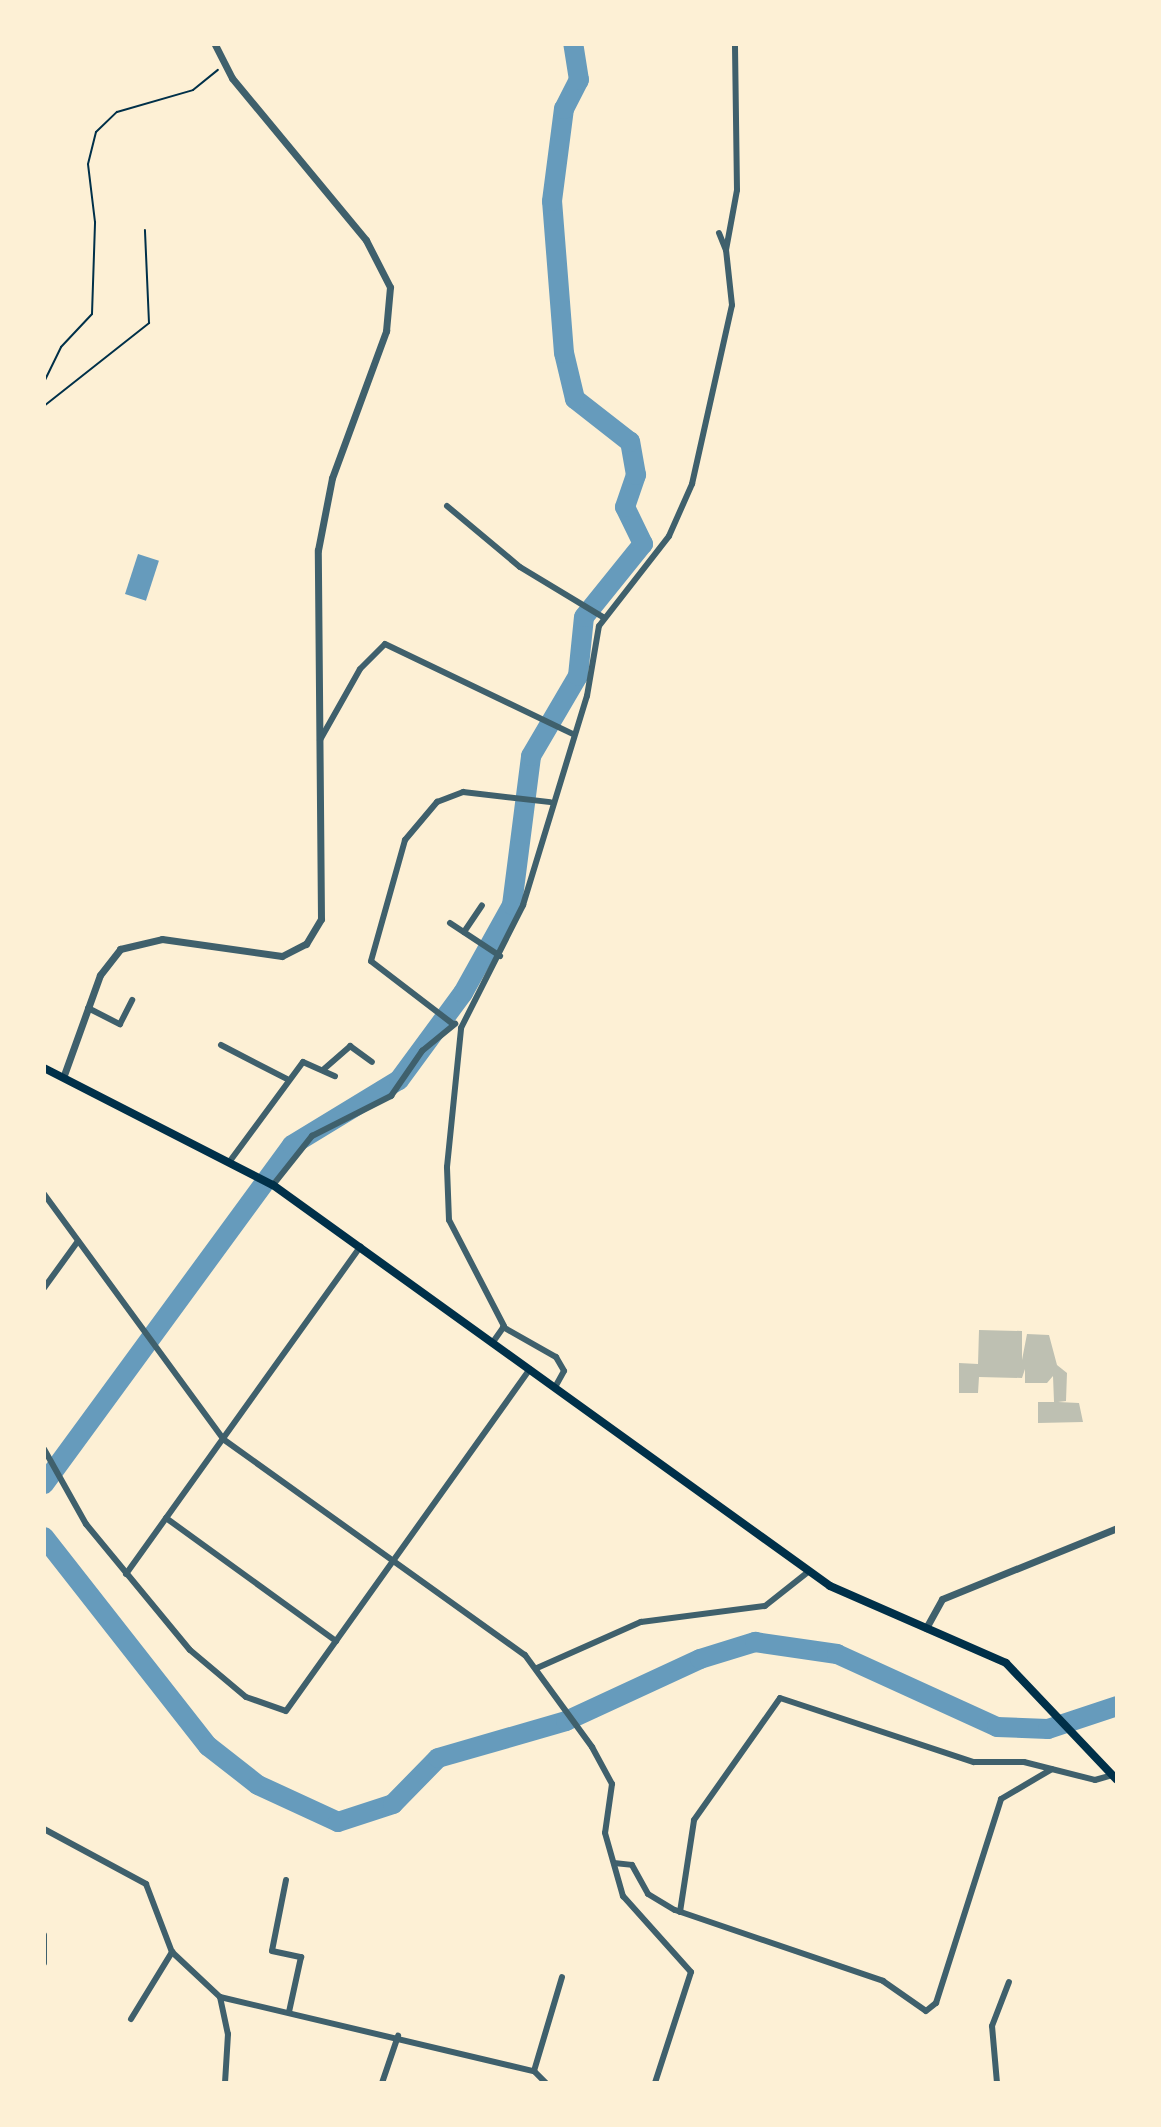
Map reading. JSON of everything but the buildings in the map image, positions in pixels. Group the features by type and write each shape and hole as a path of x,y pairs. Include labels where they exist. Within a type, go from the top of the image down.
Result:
{"main road":[{"path":"44,1068 64,1075 273,1185 808,1572 1006,1663 1043,1698 1115,1778"}],"street":[{"path":"64,1075 110,957 132,943 162,939 268,957 306,944 322,905 322,524 386,331 390,287 366,240 224,65 215,44"},
{"path":"555,1387 564,1371 556,1357 503,1327 449,1220 447,1167 461,1028 523,905 550,802 573,734 603,617 686,504 729,323 726,250 737,190 735,44"},
{"path":"719,233 726,250"},
{"path":"447,506 520,567 603,617"},
{"path":"320,740 360,669 385,644 538,720 573,734"},
{"path":"461,1028 371,961 405,840 437,802 463,792 550,802"},
{"path":"464,932 482,905"},
{"path":"450,923 497,954"},
{"path":"88,1008 120,1024 132,1000"},
{"path":"273,1185 312,1136 391,1096 422,1051 453,1024"},
{"path":"221,1045 287,1079"},
{"path":"324,1069 350,1046 372,1062"},
{"path":"230,1161 287,1079 310,1059 335,1076"},
{"path":"44,1194 223,1439 394,1561 537,1668 544,1677 592,1747 612,1784 605,1833 631,1908 691,1972 655,2083"},
{"path":"44,1288 78,1241"},
{"path":"126,1574 361,1246"},
{"path":"493,1342 503,1327"},
{"path":"44,1449 76,1510 126,1574 209,1670 274,1709 286,1711 530,1369"},
{"path":"166,1518 336,1641"},
{"path":"926,1628 942,1599 1117,1528"},
{"path":"537,1668 641,1622 765,1606 808,1572"},
{"path":"680,1912 694,1820 780,1698 974,1762 1052,1769 1095,1780 1115,1778"},
{"path":"614,1863 632,1865 648,1894 680,1912 883,1981 916,2009 931,2010 1001,1799 1052,1769"},
{"path":"44,1841 46,1830 146,1884 172,1952 220,1997 398,2036 534,2071 546,2083"},
{"path":"286,1880 272,1951 301,1957 289,2012"},
{"path":"44,1935 44,1963"},
{"path":"131,2019 172,1952"},
{"path":"534,2071 562,1977"},
{"path":"997,2083 992,2026 1009,1982"},
{"path":"220,1997 228,2034 225,2083"},
{"path":"382,2083 398,2036"}],"path":[{"path":"44,382 61,347 92,314 95,222 88,164 96,132 117,112 193,90 224,65"},
{"path":"44,406 145,329 149,303 145,230"}],"water":[{"path":"138,554 159,561 146,601 125,594"}],"waterway":[{"path":"44,1484 292,1145 399,1080 463,993 512,905 531,756 578,676 584,617 643,544 625,507 636,475 630,442 575,399 564,353 552,201 564,109 579,80 573,44"},
{"path":"44,1537 208,1746 258,1785 338,1822 393,1804 438,1758 566,1721 700,1659 755,1642 837,1654 997,1727 1048,1729 1117,1706"}]}
